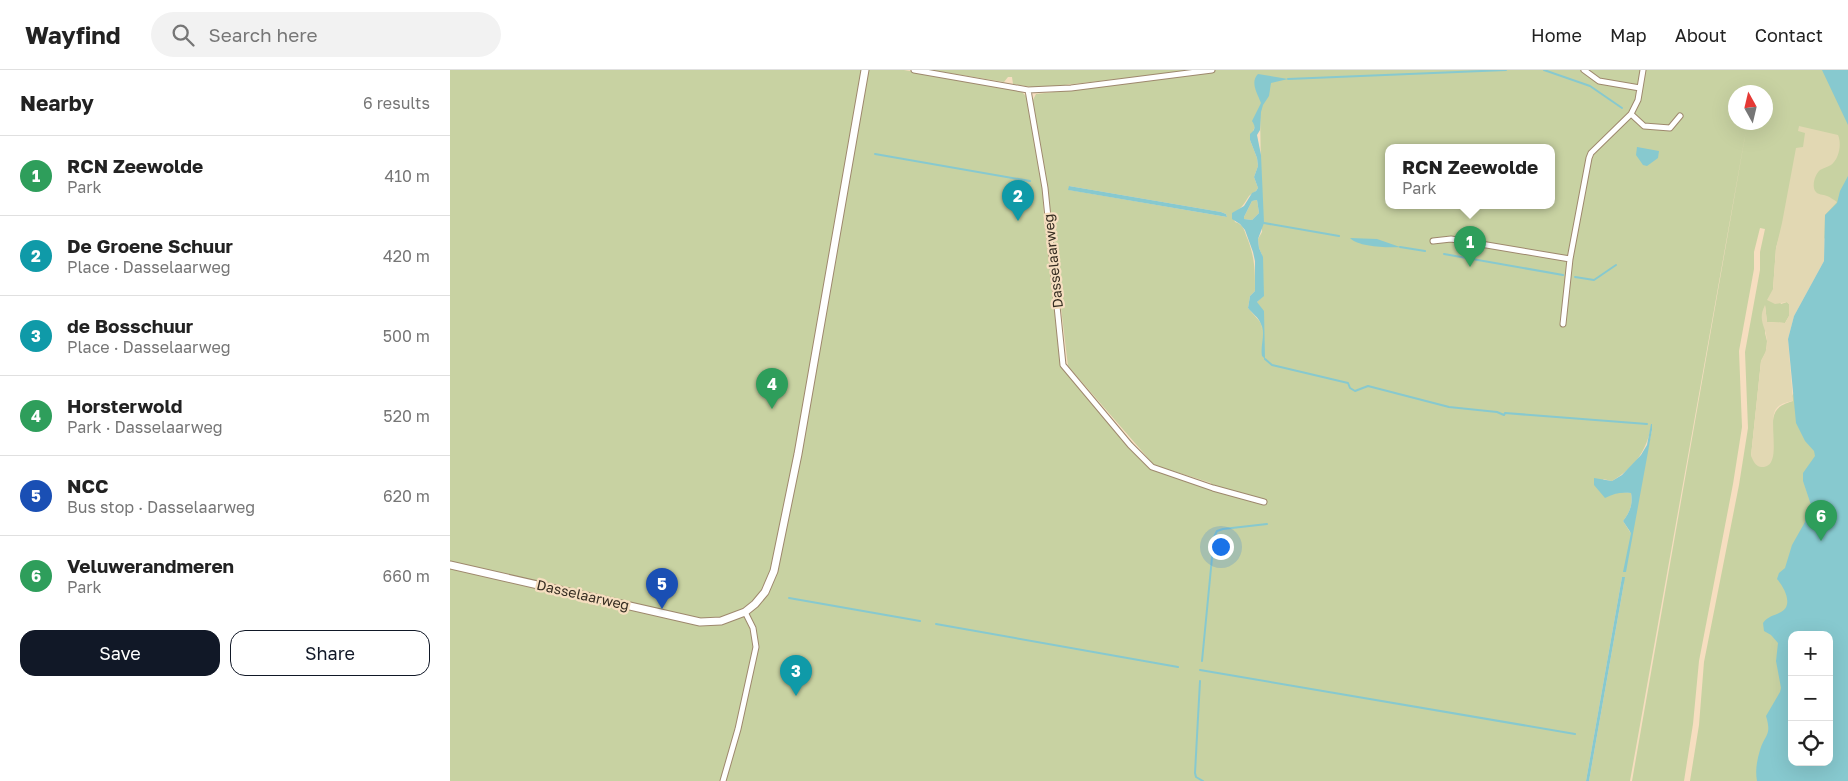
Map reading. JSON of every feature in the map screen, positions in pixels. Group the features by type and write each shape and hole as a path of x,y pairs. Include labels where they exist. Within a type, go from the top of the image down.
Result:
{"street":[{"name":"Dasselaarweg","path":"450,565 700,622 721,621 745,612 755,604 765,592 774,571 798,454 865,70"},
{"path":"914,70 1028,90 1071,88 1212,70"},
{"path":"1584,70 1599,80 1640,88"},
{"path":"1563,324 1570,259 1591,153 1631,114 1638,100 1644,70"},
{"name":"Dasselaarweg","path":"1028,90 1045,188 1063,365 1130,445 1152,467 1213,488 1264,502"},
{"path":"1631,114 1644,126 1670,128 1680,116"},
{"path":"1433,241 1451,239 1570,259"},
{"path":"723,781 738,728 756,647 753,628 745,612"}],"green space":[{"path":"450,70 904,70 1022,92 1027,97 1043,189 1044,224 1047,227 1063,368 1137,455 1156,469 1211,489 1211,483 1154,465 1068,366 1048,200 1032,102 1036,94 1125,84 1126,78 1038,88 1013,84 1012,77 1008,77 1004,82 931,70 1848,70 1848,180 1834,240 1781,231 1776,248 1773,289 1781,304 1787,302 1789,304 1789,316 1785,323 1767,322 1765,305 1766,352 1761,361 1751,456 1772,435 1777,409 1793,401 1792,396 1847,302 1848,781 1690,781 1699,725 1704,662 1739,485 1748,428 1745,352 1760,270 1760,252 1765,229 1760,228 1754,252 1754,269 1739,351 1742,427 1699,661 1693,724 1684,781 1632,781 1746,130 1773,130 1773,85 1728,85 1728,130 1746,130 1630,781 1589,781 1624,577 1622,577 1586,781 450,781","holes":["1260,111 1262,232 1258,239 1262,255 1261,298 1257,302 1261,323 1248,308 1250,296 1255,291 1255,271 1244,229 1235,222 1232,214 1258,188 1254,177 1258,166 1257,158 1250,140 1255,126 1253,121","1069,186 1226,214 1227,217 1069,190","1651,427 1652,430 1630,532 1623,521 1630,508 1632,501 1631,493 1621,492 1613,494 1603,479 1612,481 1627,471 1642,452"]},
{"path":"1257,200 1259,213 1252,220 1244,219 1252,201"}],"sand":[{"path":"1799,126 1838,135 1840,147 1838,155 1831,165 1818,172 1814,184 1817,193 1828,196 1837,202 1825,215 1824,261 1794,316 1788,339 1793,401 1776,409 1773,424 1774,444 1772,461 1768,466 1761,467 1756,464 1751,456 1761,361 1767,344 1762,315 1765,305 1767,322 1785,323 1789,316 1789,304 1787,302 1775,304 1767,300 1773,289 1776,248 1796,148 1803,147 1805,133 1798,131"}],"water":[{"path":"1822,70 1848,70 1848,125"},
{"path":"1258,74 1288,79 1271,83 1269,96 1261,112 1260,130 1257,135 1261,155 1264,223 1258,239 1263,257 1264,296 1257,302 1264,311 1265,359 1262,356 1262,328 1259,320 1248,308 1250,296 1255,291 1255,261 1253,252 1245,230 1232,219 1232,213 1244,206 1252,193 1258,188 1254,177 1258,166 1257,158 1250,140 1250,134 1254,128 1252,121 1261,103 1254,84","holes":["1257,200 1259,213 1252,220 1244,219 1252,201"]},
{"path":"1637,147 1659,151 1658,158 1647,166 1643,165 1636,155"},
{"path":"1848,176 1848,781 1757,781 1756,769 1758,758 1768,731 1766,716 1781,688 1776,661 1778,643 1771,635 1764,631 1763,623 1769,617 1785,609 1787,605 1785,591 1777,579 1779,573 1785,568 1792,545 1805,522 1805,516 1811,505 1803,481 1803,473 1815,456 1814,451 1805,441 1796,423 1788,339 1794,316 1824,261 1825,215 1837,203 1840,191"},
{"path":"1069,186 1221,212 1226,214 1227,217 1068,190"},
{"path":"1350,238 1377,239 1400,247 1366,245"},
{"path":"1651,424 1652,430 1626,572 1623,572 1631,533 1623,521 1632,501 1631,493 1618,493 1605,498 1594,485 1594,478 1612,481 1622,475 1641,455 1647,445"},
{"path":"1622,577 1625,577 1624,583 1589,781 1586,781"}],"waterway":[{"path":"1288,79 1506,70"},
{"path":"1544,70 1590,86 1622,108"},
{"path":"875,154 1030,181"},
{"path":"1264,223 1339,236"},
{"path":"1400,247 1425,251"},
{"path":"1444,254 1563,275"},
{"path":"1575,277 1594,280 1616,265"},
{"path":"1265,359 1272,365 1348,383 1350,388 1355,391 1368,386 1449,407 1497,412 1504,415 1505,413 1647,424"},
{"path":"1202,661 1214,537 1217,531 1223,529 1267,524"},
{"path":"789,598 920,621"},
{"path":"936,624 1178,667"},
{"path":"1200,670 1575,734"},
{"path":"1200,681 1195,773 1196,777 1203,781"}],"place":[{"name":"De Groene Schuur","path":"1018,221"},
{"name":"RCN Zeewolde","path":"1470,267"},
{"name":"Horsterwold","path":"772,409"},
{"name":"Veluwerandmeren","path":"1821,541"},
{"name":"NCC","path":"662,609"},
{"name":"de Bosschuur","path":"796,696"}]}
